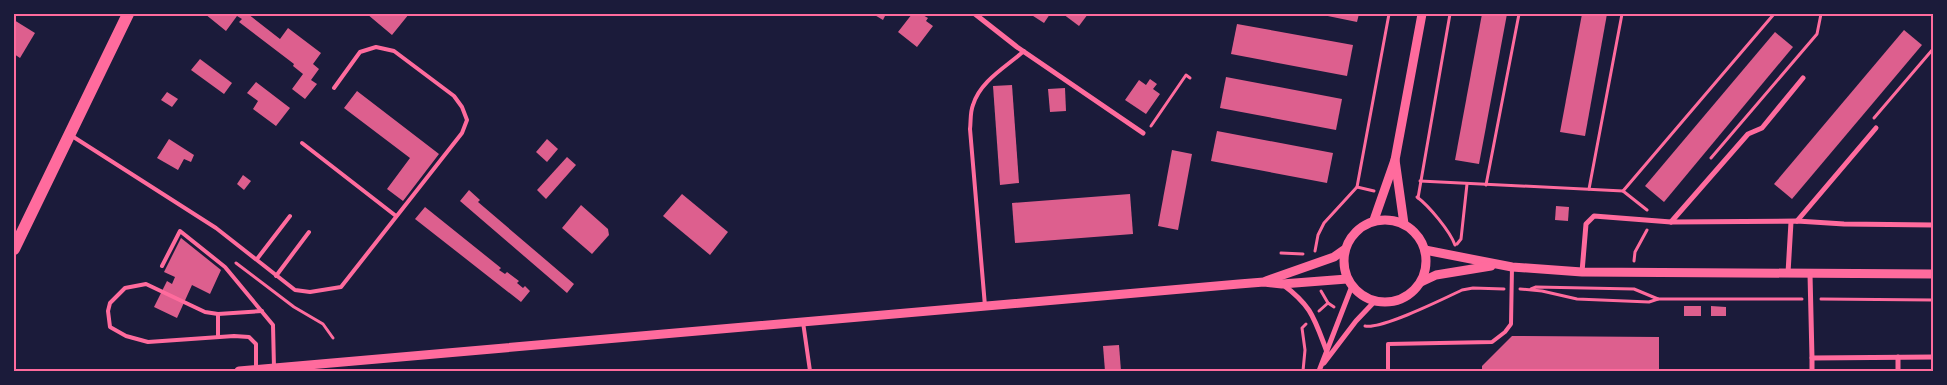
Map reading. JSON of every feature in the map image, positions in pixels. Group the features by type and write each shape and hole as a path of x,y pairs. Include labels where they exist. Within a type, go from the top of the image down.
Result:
{"main road":[{"path":"14,249 128,14"}],"street":[{"path":"975,14 1024,51 1145,133"},
{"path":"1374,220 1395,160 1422,14"},
{"path":"1671,222 1748,134 1762,128 1803,78"},
{"path":"1788,273 1794,222 1876,128"},
{"path":"1395,160 1404,224"},
{"path":"1582,272 1586,224 1594,216 1671,222 1933,225"},
{"path":"1421,282 1426,266 1425,250 1417,235 1404,224 1389,220 1374,220 1361,227 1350,237 1344,250 1343,263 1350,283 1366,298 1375,301 1388,302 1401,299 1412,292 1421,282 1436,275 1497,265"},
{"path":"1264,282 1334,256 1344,250"},
{"path":"1425,250 1512,268 1582,272 1933,274"},
{"path":"1810,274 1812,371"},
{"path":"239,371 1264,282 1282,284 1350,283"},
{"path":"1320,369 1350,283"},
{"path":"1282,284 1298,296 1309,308 1314,316 1326,352"},
{"path":"1320,369 1356,321 1375,301"},
{"path":"1898,357 1898,371"},
{"path":"1812,358 1933,357"}],"lane":[{"path":"70,135 216,228 295,290 310,292 341,287 462,133 466,120 462,107 454,96 394,51 376,47 360,52 334,88"},
{"path":"985,306 970,129 972,106 984,83 1024,51"},
{"path":"302,143 396,216"},
{"path":"257,259 290,216"},
{"path":"162,266 180,231 225,267 273,325 274,368"},
{"path":"276,276 310,232"},
{"path":"1388,371 1388,344 1492,342 1505,332 1511,324 1512,268"},
{"path":"256,370 256,344 250,337 234,336 148,342 126,336 110,327 108,311 110,303 125,288 146,284 205,312 218,314 262,311"},
{"path":"218,314 218,337"},
{"path":"803,322 810,371"}],"path":[{"path":"1315,257 1318,236 1324,222 1357,187 1389,14"},
{"path":"1450,14 1418,198 1448,232 1455,246 1461,239 1467,184"},
{"path":"1486,184 1519,14"},
{"path":"1589,189 1622,14"},
{"path":"1420,181 1623,191 1774,14"},
{"path":"1708,162 1817,34 1821,14"},
{"path":"1145,133 1186,74 1190,78"},
{"path":"1357,187 1378,192"},
{"path":"1634,289 1635,252 1648,227 1649,220"},
{"path":"1281,253 1306,254"},
{"path":"230,258 294,307 323,324 333,338"},
{"path":"1319,312 1328,303 1322,296 1320,286"},
{"path":"1531,289 1536,287 1634,289 1658,299"},
{"path":"1366,327 1389,321 1462,290 1473,288 1531,289 1577,299 1648,302 1658,299 1933,300"},
{"path":"1302,328 1303,371"}],"building":[{"path":"205,14 248,14 280,39 288,28 321,53 313,64 319,69 311,80 317,84 305,99 292,89 303,74 293,66 294,64 239,22 242,19 237,16 226,31"},
{"path":"367,14 388,15 409,14 392,35"},
{"path":"873,14 886,14 883,20"},
{"path":"912,14 921,14 928,18 926,21 933,26 917,47 898,32"},
{"path":"1030,14 1050,14 1044,23"},
{"path":"1063,14 1088,14 1079,26"},
{"path":"1318,14 1359,14 1357,22"},
{"path":"1482,14 1507,14 1479,164 1455,160"},
{"path":"1582,14 1607,14 1585,136 1560,132"},
{"path":"14,20 35,33 20,58 14,54"},
{"path":"1237,24 1353,45 1347,76 1231,54"},
{"path":"1904,30 1922,45 1792,199 1774,184"},
{"path":"1775,32 1793,47 1664,202 1645,186"},
{"path":"200,59 232,83 224,94 191,70"},
{"path":"1226,77 1342,99 1336,130 1220,108"},
{"path":"1150,79 1157,84 1153,89 1160,94 1146,114 1125,100 1139,80 1146,85"},
{"path":"256,82 290,108 276,126 253,109 258,101 247,93"},
{"path":"1012,85 1019,183 1000,185 993,86"},
{"path":"1065,88 1066,111 1050,112 1048,89"},
{"path":"357,91 439,154 403,201 387,189 410,158 344,108"},
{"path":"167,92 178,99 172,107 161,100"},
{"path":"1217,131 1333,153 1327,183 1211,161"},
{"path":"169,139 194,155 191,162 184,159 178,170 157,158"},
{"path":"547,139 558,149 547,162 536,152"},
{"path":"1172,150 1192,154 1178,230 1158,226"},
{"path":"567,157 576,165 546,199 537,190"},
{"path":"243,175 251,181 244,190 237,184"},
{"path":"469,190 480,200 478,202 574,284 567,293 460,201"},
{"path":"682,194 728,232 710,255 663,216"},
{"path":"1130,194 1133,234 1015,243 1012,203"},
{"path":"581,205 608,229 609,235 592,254 562,228"},
{"path":"1556,206 1569,207 1568,221 1555,220"},
{"path":"425,207 501,268 499,270 505,274 507,272 519,281 517,283 523,288 525,286 530,291 521,302 415,219"},
{"path":"181,238 221,270 210,294 192,285 177,318 154,307 167,281 172,284 175,277 164,272"},
{"path":"1684,306 1701,306 1701,316 1684,316"},
{"path":"1711,306 1726,307 1726,316 1711,316"},
{"path":"1512,336 1659,337 1659,371 1482,371 1482,366"},
{"path":"1119,345 1121,371 1105,371 1103,346"}]}
